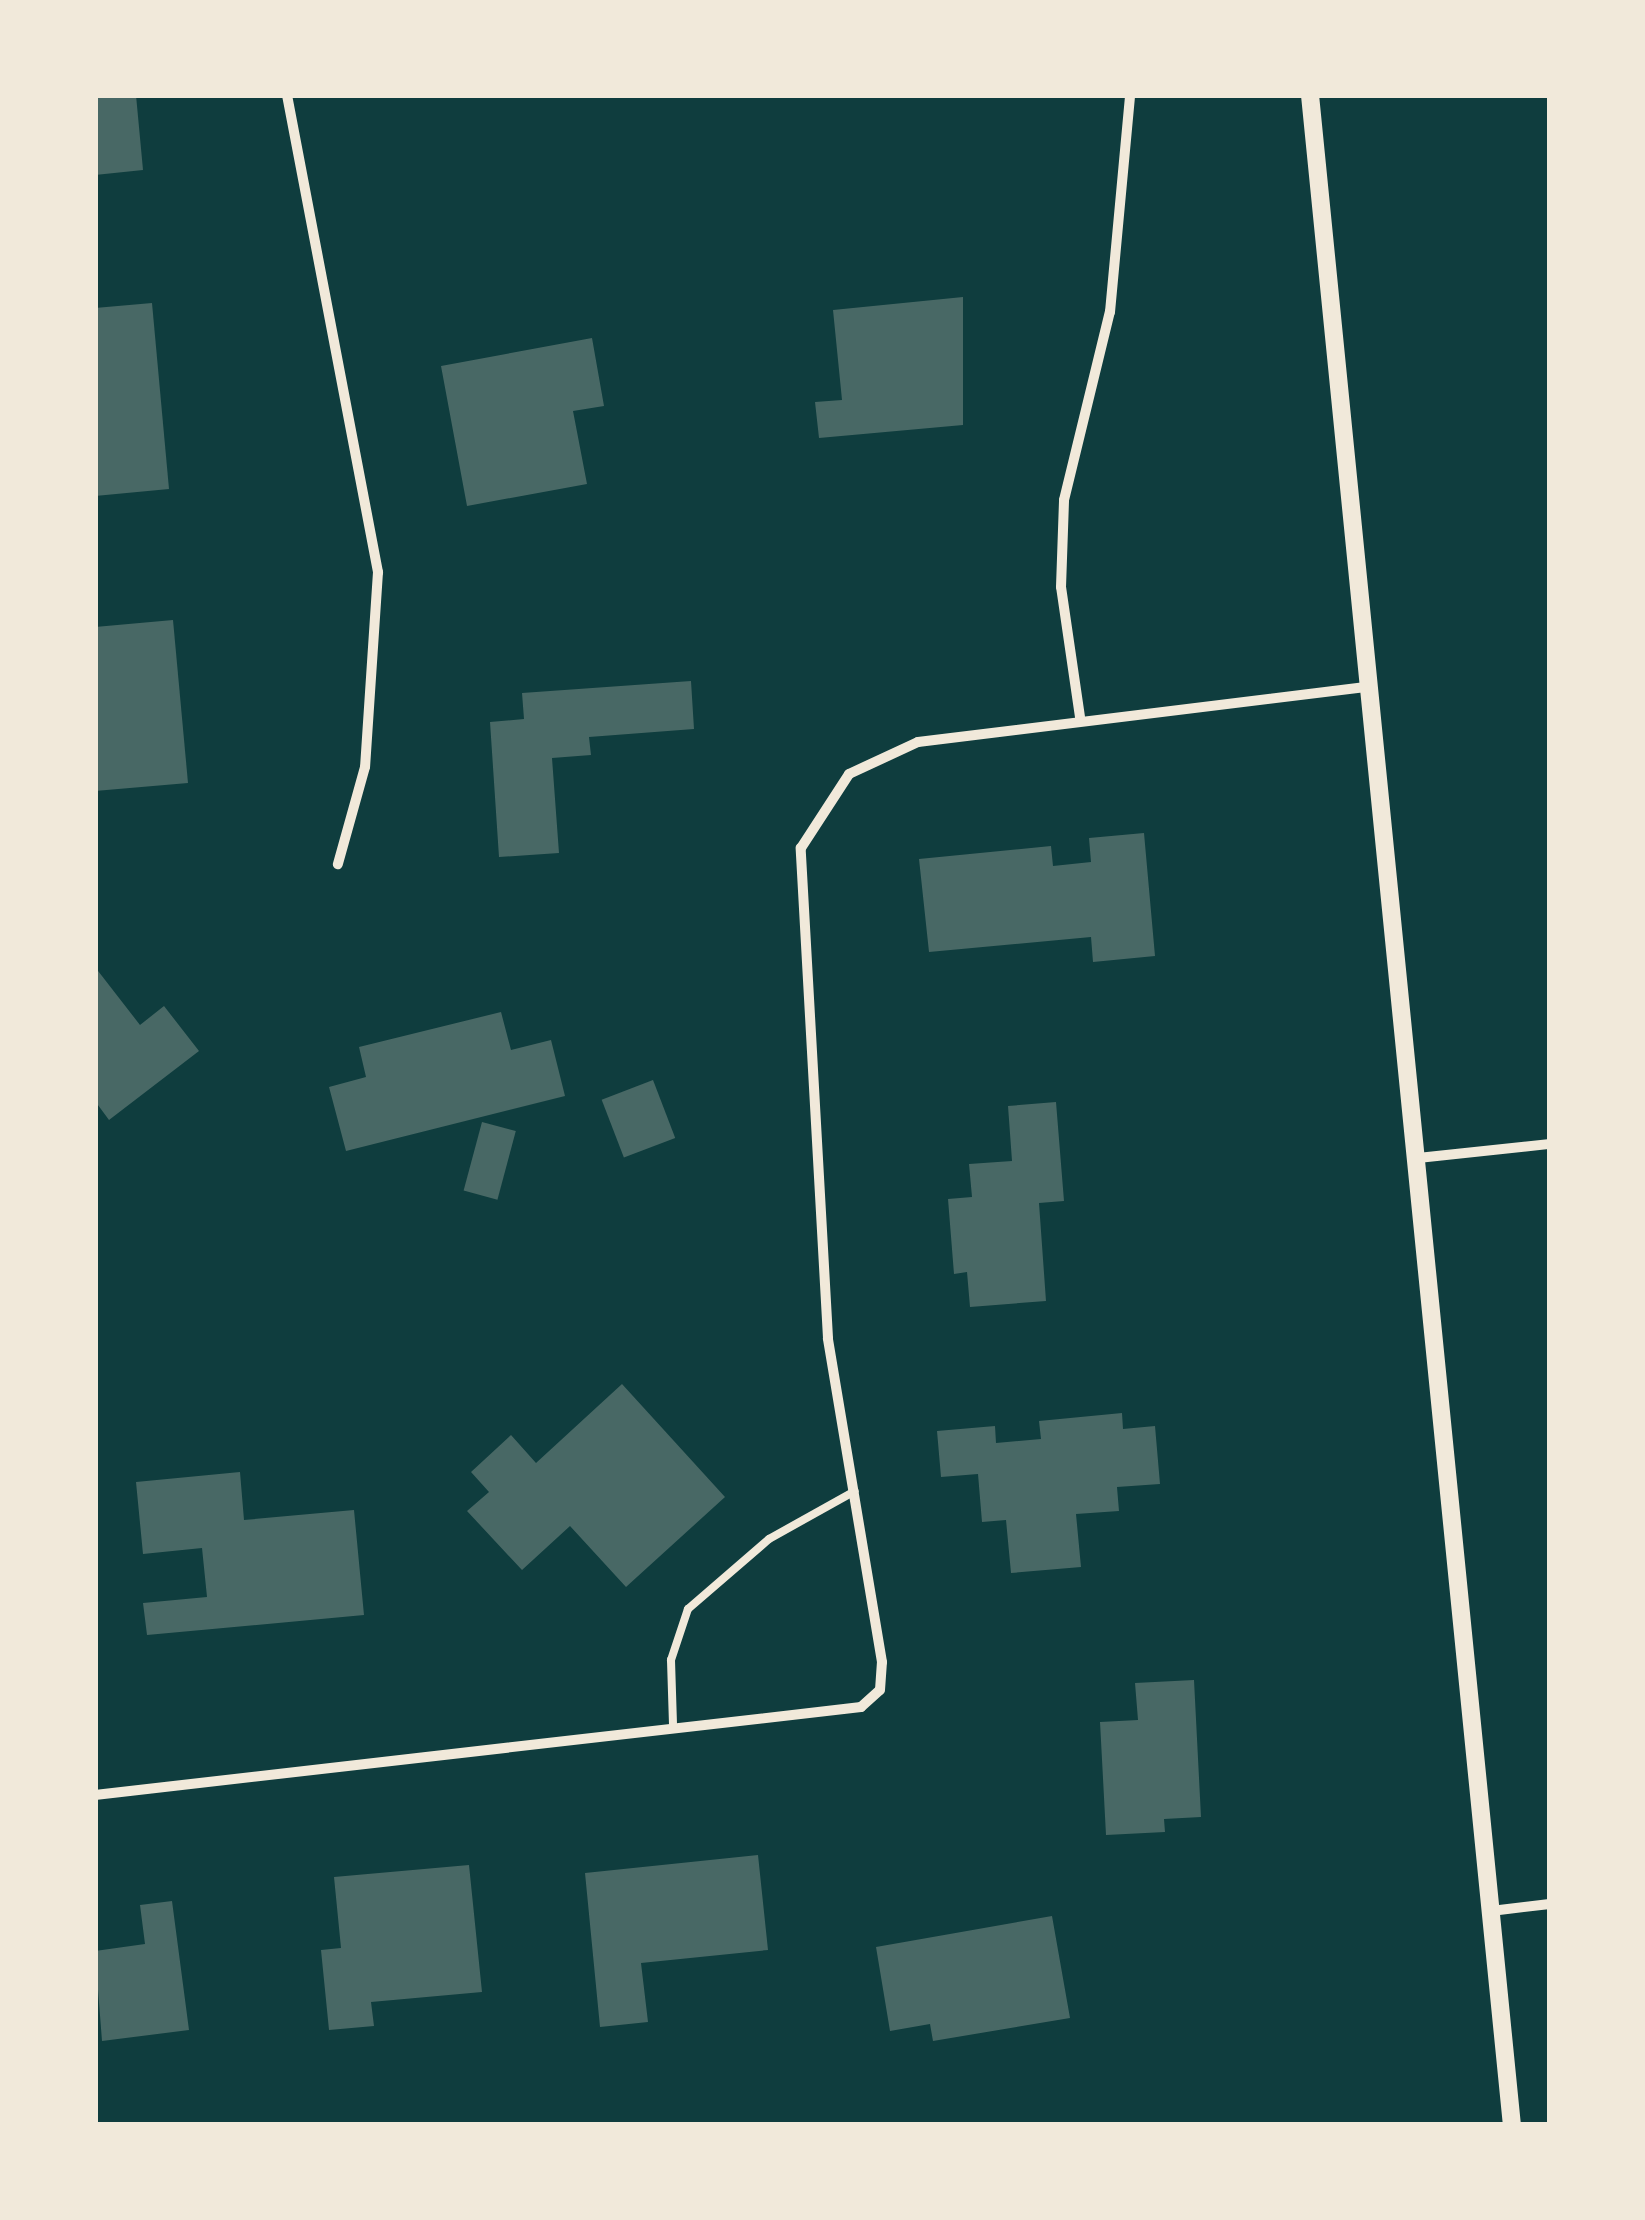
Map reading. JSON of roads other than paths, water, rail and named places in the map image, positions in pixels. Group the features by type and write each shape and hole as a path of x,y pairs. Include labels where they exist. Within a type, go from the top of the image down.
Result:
{"street":[{"path":"286,95 378,572 365,767 338,864"},
{"path":"1080,718 1061,587 1064,500 1110,312 1130,95"},
{"path":"1310,95 1512,2125"},
{"path":"95,1795 673,1724 861,1707 880,1690 823,1280 801,848 849,774 877,757 1080,718 1368,687"},
{"path":"1418,1158 1550,1144"},
{"path":"1492,1911 1550,1904"}],"lane":[{"path":"673,1724 671,1660 688,1609 769,1540 855,1491"}]}
